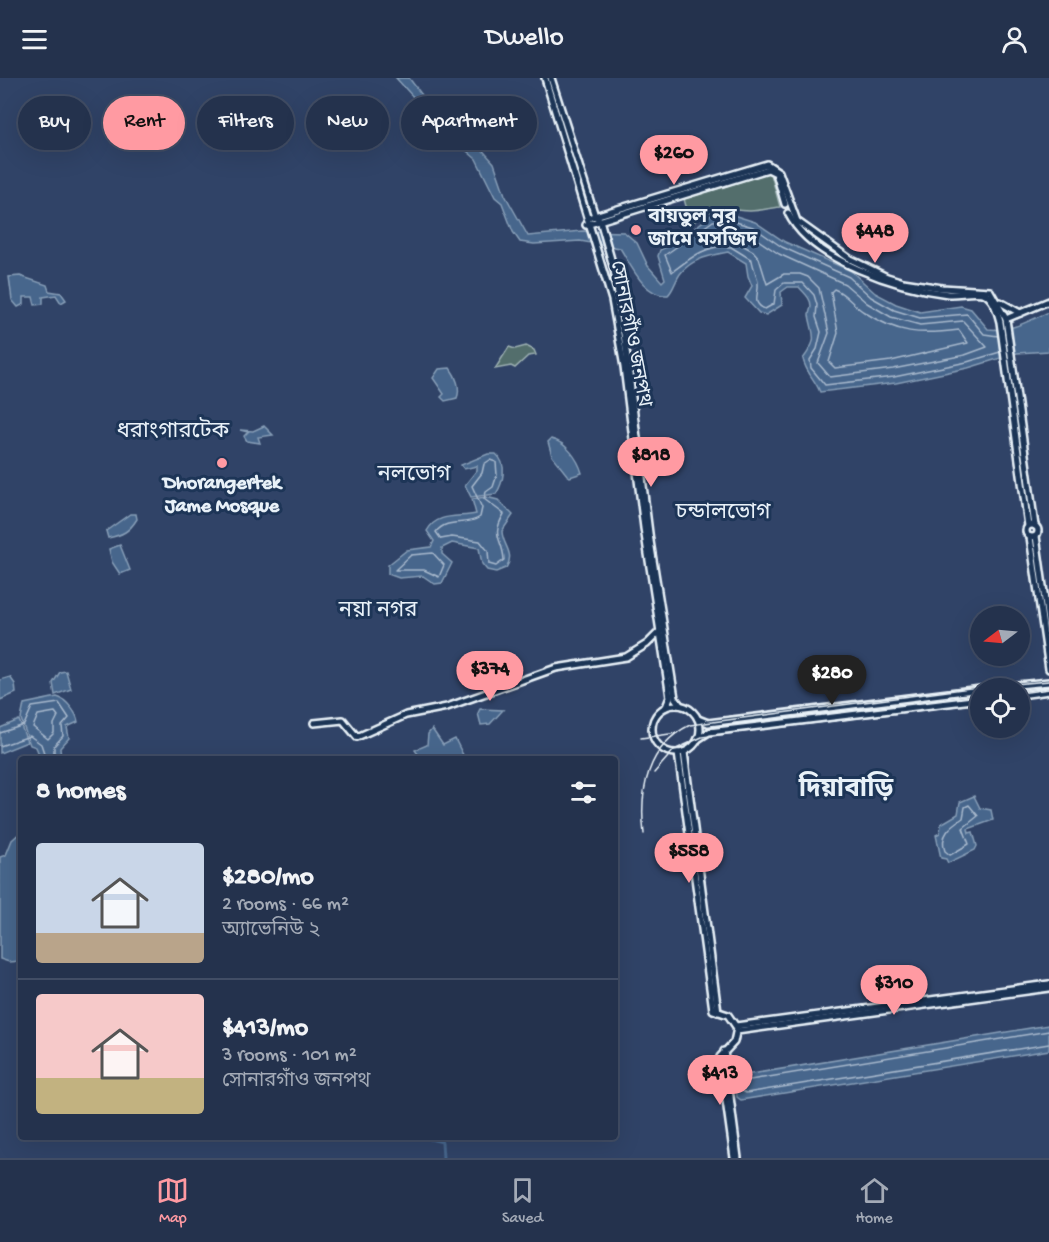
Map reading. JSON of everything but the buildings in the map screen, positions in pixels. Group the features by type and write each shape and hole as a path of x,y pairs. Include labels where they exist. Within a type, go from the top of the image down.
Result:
{"main road":[{"name":"সোনারগাঁও জনপথ","path":"545,78 590,222"},
{"name":"সোনারগাঁও জনপথ","path":"551,78 612,300 624,367 658,607 675,698 680,705"},
{"path":"590,222 770,167"},
{"path":"770,167 782,177 788,201 797,221 850,259 895,280 942,288 986,289 997,300 1020,313"},
{"path":"770,167 778,178 792,220 823,248 886,282 950,294 985,294 1004,321"},
{"path":"590,222 601,223 727,179"},
{"name":"সোনারগাঁও জনপথ","path":"601,223 614,270 658,607 659,632 670,697 666,707 656,716 652,733 663,750 681,753"},
{"path":"603,272 614,270"},
{"path":"997,300 1004,321 1032,526"},
{"path":"1004,321 1049,301"},
{"path":"1032,526 1039,530 1033,537 1049,669"},
{"path":"1032,526 1026,532 1033,537 1049,629"},
{"path":"314,723 343,720 357,737 406,714 447,707 556,668 626,657 647,644 659,632"},
{"path":"1030,684 1049,682"},
{"path":"666,707 680,705 689,709 698,719 708,723 970,690"},
{"path":"1030,694 1049,691"},
{"path":"739,1028 728,1016 715,1011 681,753 709,732 970,700"},
{"path":"698,719 698,739"},
{"path":"739,1028 1049,986"},
{"path":"736,1158 722,1054 734,1042 739,1028"}],"green space":[{"path":"771,174 780,207 758,211 719,209 691,224 684,199"},
{"path":"526,346 534,350 536,355 528,356 515,368 511,366 495,369 509,347 515,349"}],"water":[{"path":"396,78 409,78 423,96 412,96"},
{"path":"466,150 482,150 494,163 505,195 528,236 582,231 624,232 637,243 648,266 662,282 665,279 658,256 660,250 678,241 711,215 730,214 755,222 785,242 851,271 875,293 896,304 920,312 961,306 971,309 988,329 996,330 1019,325 1049,312 1049,351 1017,353 968,368 896,383 820,392 803,359 814,337 809,315 811,303 799,287 788,287 781,292 782,305 766,315 759,313 745,298 752,286 746,263 728,252 702,258 690,264 680,274 668,295 652,291 645,285 620,248 580,241 534,244 520,242 513,232 502,203 495,197 476,159"},
{"path":"20,276 47,285 49,291 61,293 66,300 61,303 56,295 43,297 43,304 35,305 33,297 24,297 24,304 18,307 12,300 9,277"},
{"path":"450,368 457,382 458,394 457,398 445,401 441,397 444,394 433,378 439,369"},
{"path":"264,426 273,435 258,437 260,443 247,441 244,436 248,432 240,430 253,431"},
{"path":"551,439 562,444 571,452 582,473 570,477 567,475 552,456 548,442"},
{"path":"488,454 496,454 500,458 503,468 501,485 496,494 471,497 465,485 477,470 477,466 464,469 461,465"},
{"path":"486,497 498,500 513,515 502,531 510,558 506,568 496,572 487,570 482,564 479,548 452,543 442,548 442,554 452,563 442,583 435,584 423,576 399,578 388,574 388,565 407,550 431,547 434,541 427,531 436,521 442,518 476,514 472,499"},
{"path":"130,514 136,514 137,519 131,527 121,534 108,538 106,531"},
{"path":"120,545 130,570 120,574 112,562 109,549"},
{"path":"66,671 71,689 55,695 53,683 60,672"},
{"path":"10,677 15,684 16,693 0,700 0,680"},
{"path":"57,697 64,700 76,715 78,722 67,727 69,738 60,748 61,756 40,756 36,747 30,745 21,719 24,704"},
{"path":"480,709 503,710 490,724 481,725 478,713"},
{"path":"19,720 27,742 0,753 0,728"},
{"path":"432,729 443,745 455,739 464,756 416,756 418,754 415,750 427,745 428,734"},
{"path":"974,796 980,808 991,810 993,820 968,829 969,833 973,832 977,846 975,850 948,863 946,859 941,858 936,835 940,833 941,824 958,814 960,802"},
{"path":"18,835 18,961 9,962 0,959 0,857 6,855 12,840"},
{"path":"1049,1025 1049,1050 741,1100 737,1097 735,1080 739,1076"}],"waterway":[{"path":"434,1140 442,1142 443,1158"}],"railway":[{"path":"644,834 643,802 649,771 664,745 675,734 690,725 970,688 1049,681"},
{"path":"1030,692 1049,689"},
{"path":"654,773 674,750 702,737 970,704"},
{"path":"641,738 677,733"}],"place":[{"name":"বায়তুল নূর জামে মসজিদ","path":"636,230"},
{"name":"Dhorangertek Jame Mosque","path":"222,463"}],"district":[{"name":"ধরাংগারটেক","path":"173,433"},
{"name":"নলভোগ","path":"414,476"},
{"name":"চন্ডালভোগ","path":"723,514"},
{"name":"নয়া নগর","path":"378,612"},
{"name":"দিয়াবাড়ি","path":"846,791"}]}
